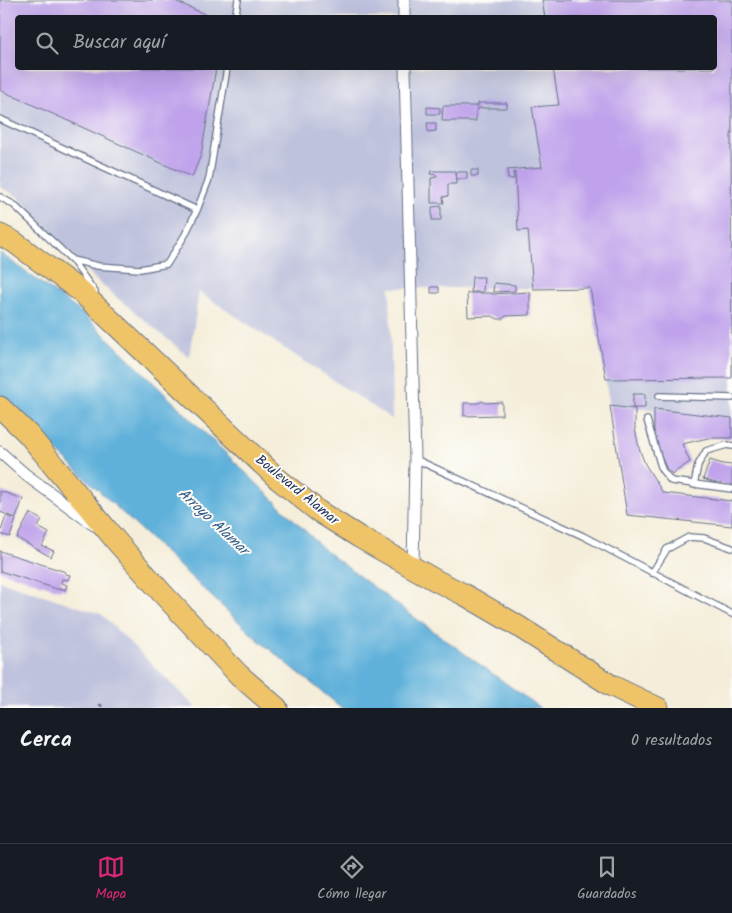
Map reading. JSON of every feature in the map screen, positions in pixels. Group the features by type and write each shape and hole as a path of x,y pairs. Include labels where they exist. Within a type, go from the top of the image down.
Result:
{"highway":[{"name":"Boulevard Alamar","path":"0,235 14,242 80,291 278,479 326,516 359,537 513,624 612,686 658,708"},
{"path":"0,407 28,434 117,542 162,593 239,675 277,708"}],"street":[{"path":"404,0 404,15"},
{"path":"406,70 415,459 413,567"},
{"path":"0,452 26,475 117,542"}],"lane":[{"path":"236,15 238,0"},
{"path":"72,260 98,266 140,269 167,264 185,235 209,179 227,70"},
{"path":"0,119 197,210"},
{"path":"0,197 14,205 72,260 99,298"},
{"path":"104,306 120,328"},
{"path":"658,396 732,398"},
{"path":"647,420 662,470 671,481 732,489"},
{"path":"694,485 698,465 706,451 727,445 732,446"},
{"path":"415,459 583,536 732,614"},
{"path":"652,573 667,549 689,537 704,538 732,548"}],"path":[{"path":"100,704 105,708"}],"shaded area":[{"path":"0,0 732,0 732,418 610,406 589,288 390,288 392,419 199,292 189,357 97,281 17,196 0,187"},
{"path":"0,581 101,614 196,708 0,708"}],"water":[{"name":"Arroyo Alamar","path":"0,253 82,313 327,552 540,708 342,708 256,638 0,398"}],"building":[{"path":"0,0 173,0 206,15 15,15 15,70 216,70 201,155 192,177 0,90"},
{"path":"542,0 732,0 732,378 606,379 590,288 533,289 528,230 518,231 515,172 513,172 514,179 508,179 507,170 542,167 532,107 559,105 553,70 717,70 717,15 544,15"},
{"path":"478,103 507,103 507,108 478,108 476,110 476,121 442,121 443,106 478,106"},
{"path":"427,107 440,108 440,114 427,114"},
{"path":"427,123 436,123 436,131 428,132"},
{"path":"471,170 478,170 478,176 471,176"},
{"path":"431,171 455,171 456,184 448,184 448,196 443,197 444,203 431,203 431,178 437,177 437,175 430,174"},
{"path":"457,172 467,172 467,179 456,179"},
{"path":"441,206 441,220 432,220 432,207"},
{"path":"472,277 484,277 483,292 471,292"},
{"path":"494,283 515,285 515,291 493,292"},
{"path":"431,287 439,287 439,293 431,293"},
{"path":"530,292 530,315 506,316 502,319 492,316 468,317 467,293"},
{"path":"633,394 645,394 645,408 633,408"},
{"path":"482,401 486,403 502,402 502,415 464,416 464,403 479,403"},
{"path":"610,406 635,409 635,429 639,448 645,464 663,493 732,501 732,526 627,515"},
{"path":"654,409 732,418 732,438 708,438 682,444 690,462 672,474 667,469 659,453 654,432"},
{"path":"710,460 732,465 732,486 703,479"},
{"path":"0,491 23,499 16,518 0,512"},
{"path":"30,513 42,520 38,527 49,533 42,546 54,551 51,557 17,538"},
{"path":"6,516 16,519 10,537 0,534"},
{"path":"0,551 66,572 65,574 70,575 68,580 62,579 61,583 67,585 65,590 0,571"}]}
